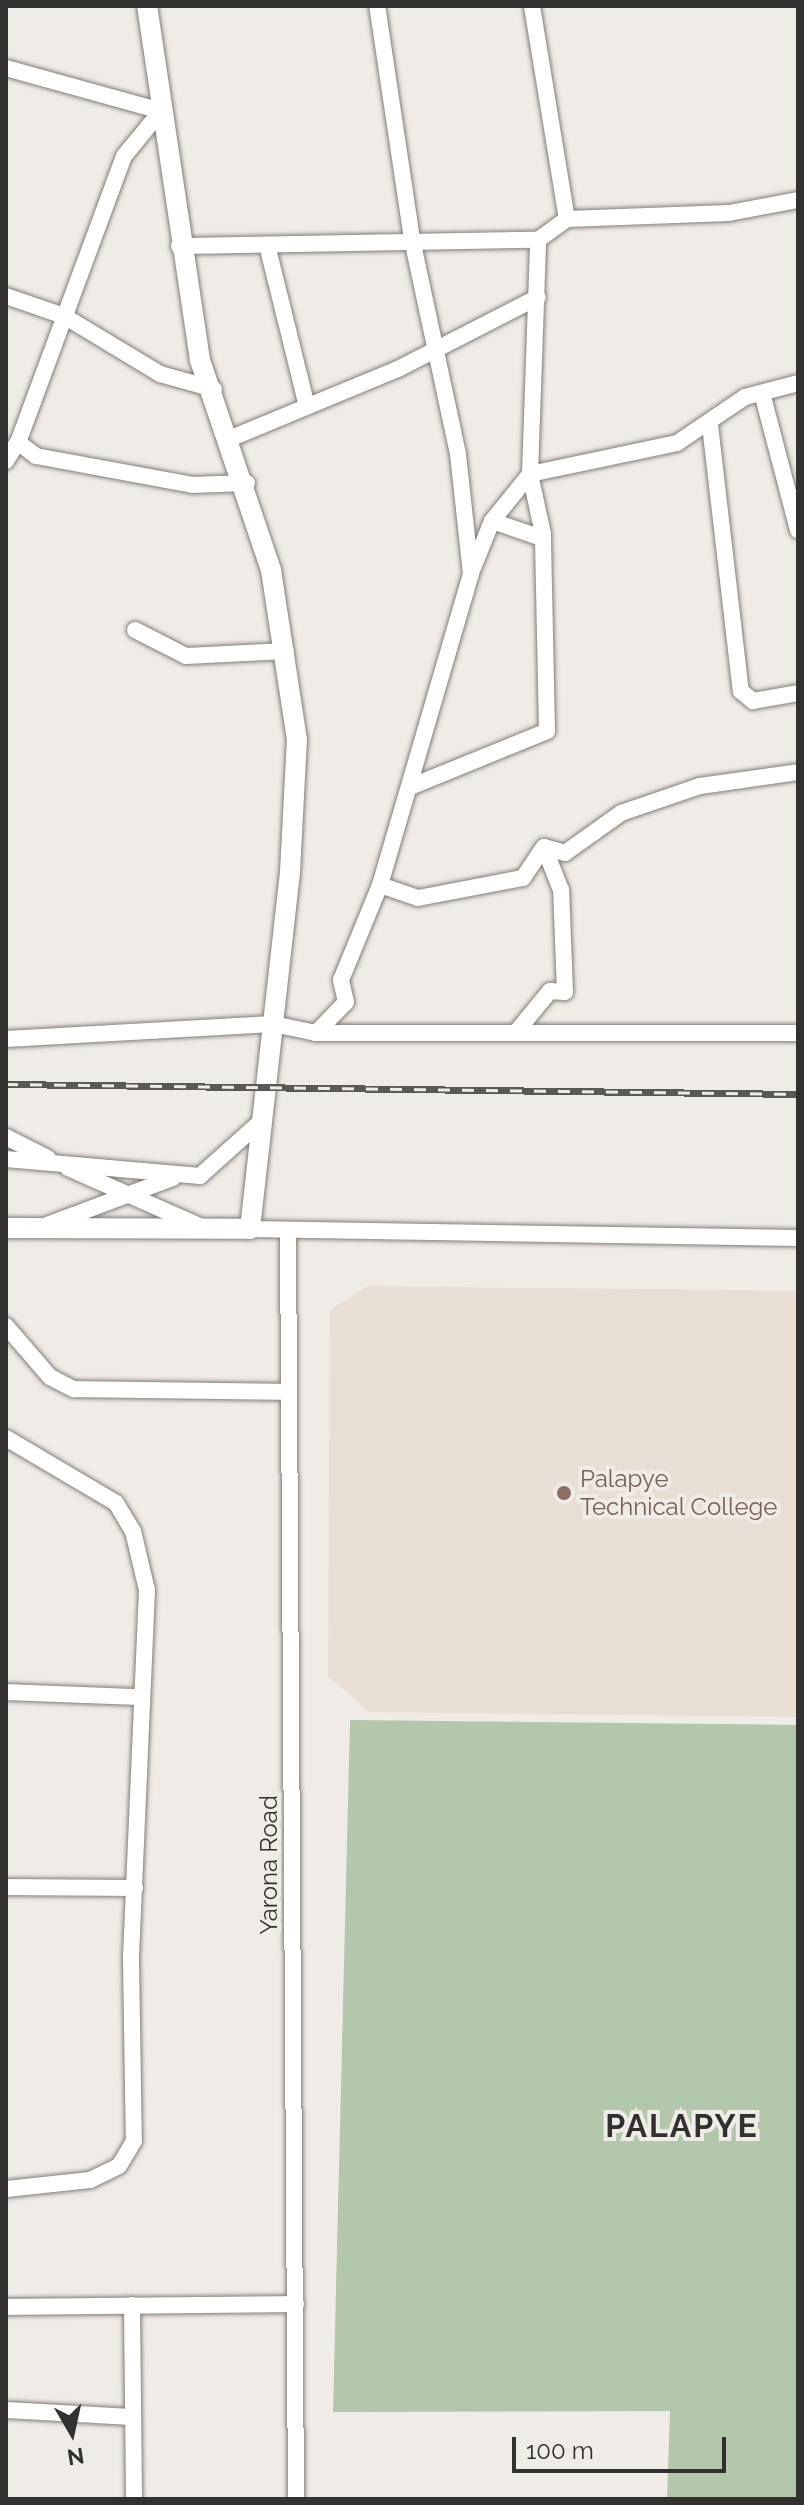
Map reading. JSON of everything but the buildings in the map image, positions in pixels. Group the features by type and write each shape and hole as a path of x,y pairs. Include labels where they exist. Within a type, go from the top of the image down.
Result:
{"street":[{"path":"147,6 179,246 200,360 214,389 229,439 247,483 286,651 297,795 273,1024 258,1124 250,1229"},
{"path":"377,6 412,239 458,454 471,574"},
{"path":"532,6 567,219"},
{"path":"6,68 161,111"},
{"path":"6,461 18,442 124,156 161,111"},
{"path":"179,246 268,249 412,239 538,240 567,219 729,213 798,200"},
{"path":"410,787 547,731 542,538 530,474 538,240"},
{"path":"268,249 306,402"},
{"path":"6,296 64,316 160,374 214,389"},
{"path":"229,439 306,402 435,350 538,297"},
{"path":"316,1033 346,1002 341,980 380,885 471,574 492,521 530,474 677,443 762,393 798,383"},
{"path":"762,393 798,530"},
{"path":"710,425 741,691 753,701 798,693"},
{"path":"18,442 36,456 192,485 247,483"},
{"path":"492,521 542,538"},
{"path":"135,630 186,656 286,651"},
{"path":"544,847 565,853 621,813 700,786 798,772"},
{"path":"380,885 418,898 504,883 529,875 544,847"},
{"path":"517,1031 550,991 565,992 561,890 544,847"},
{"path":"6,1039 273,1024 316,1033 797,1032"},
{"path":"34,1229 132,1197 173,1178 219,1166 258,1124"},
{"path":"6,1137 205,1229"},
{"path":"6,1159 173,1178"},
{"path":"6,1228 798,1238"},
{"name":"Yarona Road","path":"288,1232 296,2499"},
{"path":"6,1326 50,1377 74,1389 289,1392"},
{"path":"6,1438 108,1497 128,1521 147,1590 138,1697 134,2141 119,2166 90,2180 6,2189"},
{"path":"6,1692 138,1697"},
{"path":"6,1887 135,1888"},
{"path":"6,2307 296,2304"},
{"path":"132,2305 134,2499"},
{"path":"6,2410 132,2417"}],"shaded area":[{"name":"Palapye Technical College","path":"368,1286 798,1291 798,1717 369,1712 328,1676 330,1310"}],"green space":[{"path":"350,1720 798,1725 798,2499 667,2499 670,2411 333,2412"}],"railway":[{"path":"6,1084 798,1094"}],"place":[{"name":"Palapye Technical College","path":"564,1493"}],"district":[{"name":"PALAPYE","path":"682,2126"}]}
